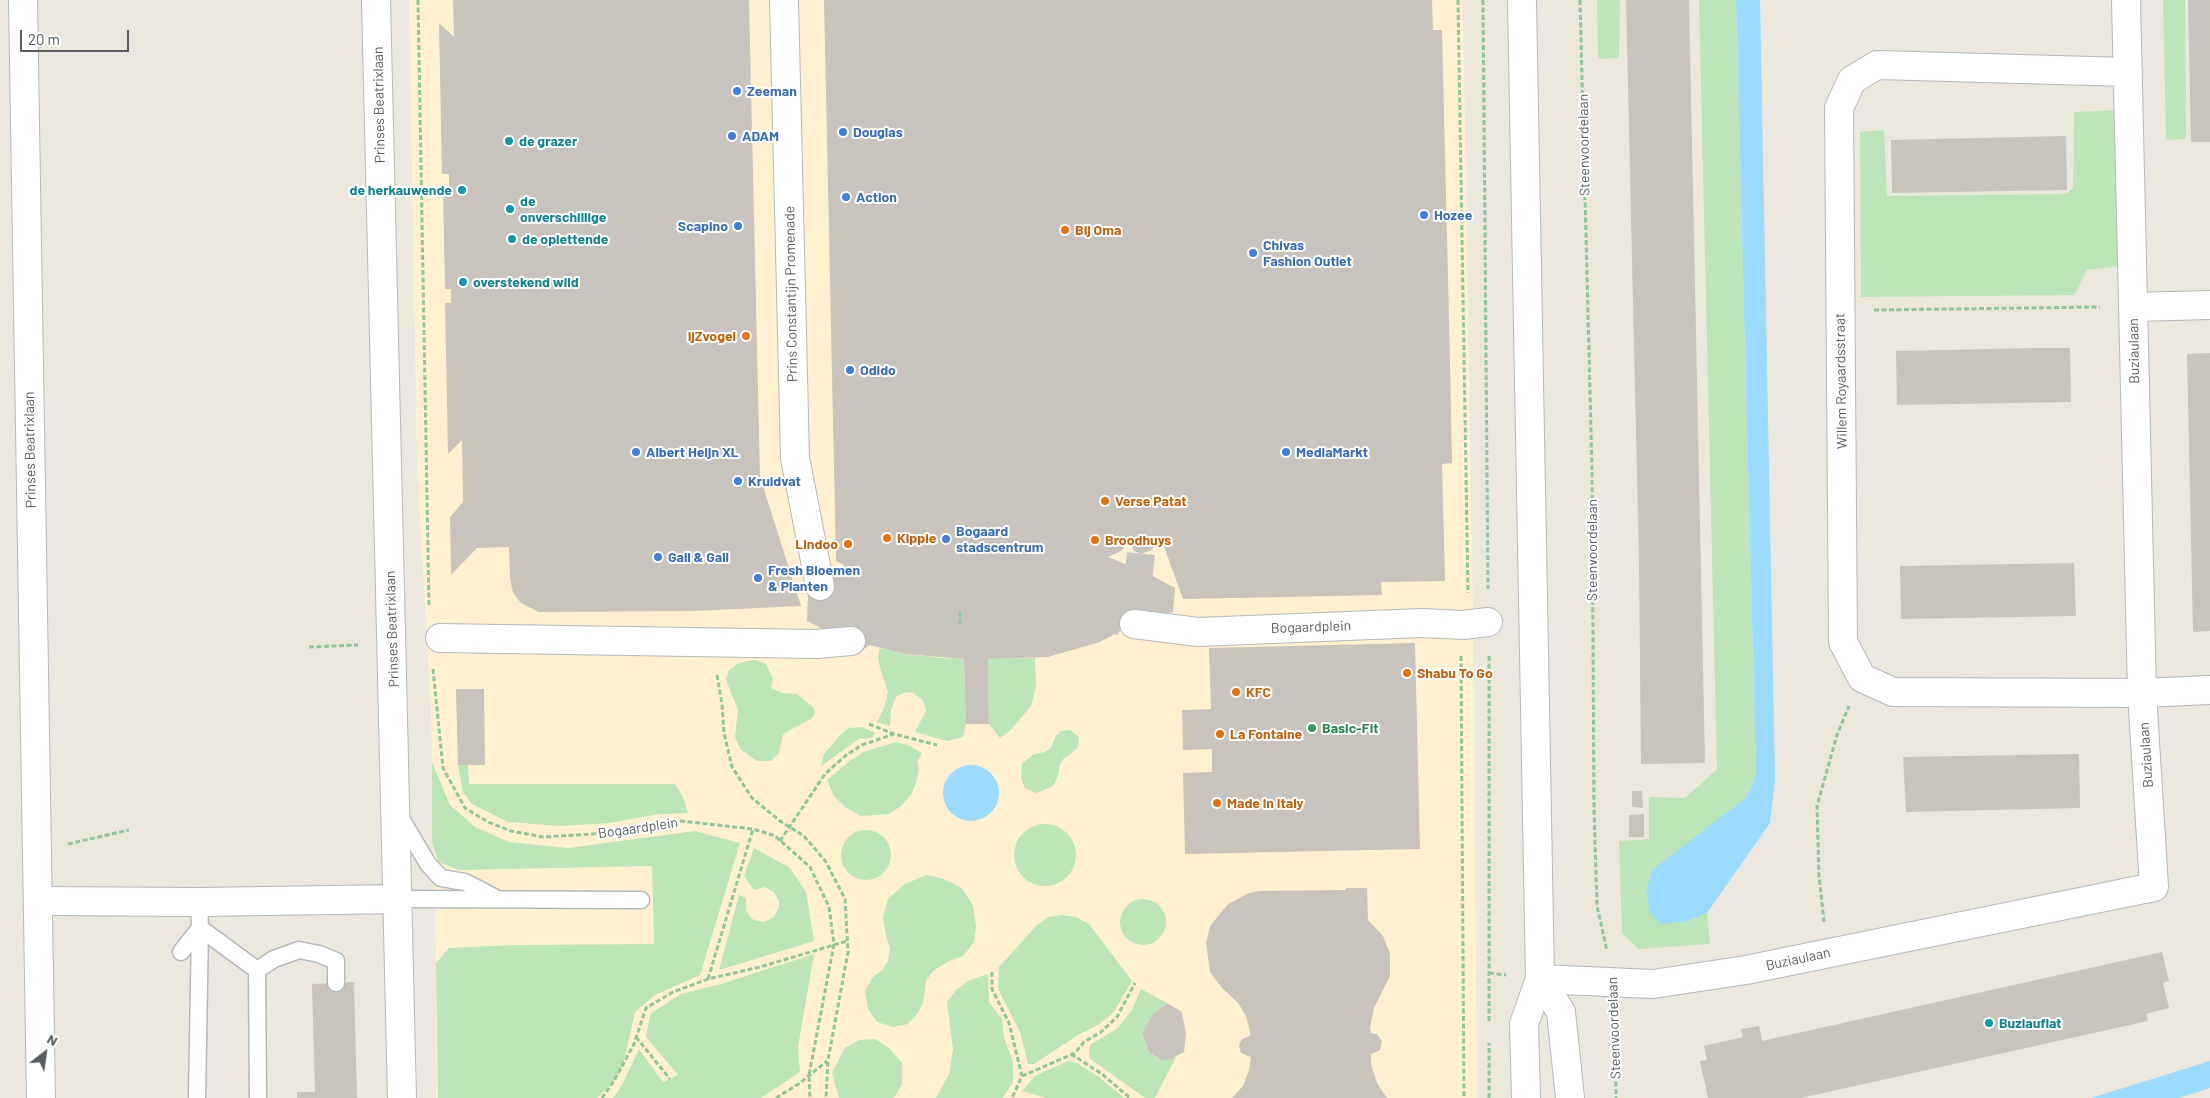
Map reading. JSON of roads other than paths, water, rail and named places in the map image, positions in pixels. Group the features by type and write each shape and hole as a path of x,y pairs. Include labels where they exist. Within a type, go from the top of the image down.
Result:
{"street":[{"name":"Prinses Beatrixlaan","path":"23,0 41,1098"},
{"name":"Prinses Beatrixlaan","path":"376,0 397,812 402,1098"},
{"name":"Prins Constantijn Promenade","path":"784,0 795,458 820,586"},
{"path":"1522,0 1540,979 1524,1024 1526,1098"},
{"name":"Buziaulaan","path":"1540,979 1653,984 1746,970 2154,887 2142,693 2126,0"},
{"name":"Willem Royaardsstraat","path":"2128,72 1877,66 1852,80 1839,108 1843,642 1862,678 1893,692 2142,693"},
{"path":"2133,307 2210,305"},
{"name":"Bogaardplein","path":"1134,624 1198,632 1422,623 1476,623"},
{"path":"436,649 714,642 816,644 851,641"},
{"path":"2142,693 2210,690"},
{"path":"38,900 200,915 399,899"},
{"path":"1540,979 1562,1012 1570,1098"}],"lane":[{"path":"397,812 428,864 441,878 465,882 498,899"},
{"path":"399,899 641,900"},
{"path":"181,952 200,915"},
{"path":"200,915 257,970 258,1098"},
{"path":"197,1098 200,915"},
{"path":"257,970 274,959 299,950 319,954 336,961 336,983"}],"water":[{"path":"1736,0 1760,0 1775,780 1770,823 1707,913 1687,921 1661,924 1650,913 1646,892 1652,870 1747,797 1756,773"},
{"path":"971,765 982,767 991,773 997,782 999,793 997,804 991,813 982,819 971,821 960,819 951,813 945,804 943,793 945,782 951,773 960,767"},
{"path":"2210,1061 2210,1088 2179,1098 2091,1098"}],"tunnel":[{"path":"851,641 889,614 1056,608 1134,624 1171,245 1130,0"}],"place":[{"name":"Zeeman","path":"737,91"},
{"name":"Douglas","path":"843,132"},
{"name":"ADAM","path":"732,136"},
{"name":"de grazer","path":"509,141"},
{"name":"de herkauwende","path":"462,190"},
{"name":"Action","path":"846,197"},
{"name":"de onverschillige","path":"510,209"},
{"name":"Hozee","path":"1424,215"},
{"name":"Scapino","path":"738,226"},
{"name":"Bij Oma","path":"1065,230"},
{"name":"de oplettende","path":"512,239"},
{"name":"Chivas Fashion Outlet","path":"1253,253"},
{"name":"overstekend wild","path":"463,282"},
{"name":"ijZvogel","path":"746,336"},
{"name":"Odido","path":"850,370"},
{"name":"Albert Heijn XL","path":"636,452"},
{"name":"MediaMarkt","path":"1286,452"},
{"name":"Kruidvat","path":"738,481"},
{"name":"Verse Patat","path":"1105,501"},
{"name":"Kippie","path":"887,538"},
{"name":"Bogaard stadscentrum","path":"946,539"},
{"name":"Broodhuys","path":"1095,540"},
{"name":"Lindoo","path":"848,544"},
{"name":"Gall & Gall","path":"658,557"},
{"name":"Fresh Bloemen & Planten","path":"758,578"},
{"name":"Shabu To Go","path":"1407,673"},
{"name":"KFC","path":"1236,692"},
{"name":"Basic-Fit","path":"1312,728"},
{"name":"La Fontaine","path":"1220,734"},
{"name":"Made in Italy","path":"1217,803"},
{"name":"Buziauflat","path":"1989,1023"}]}
